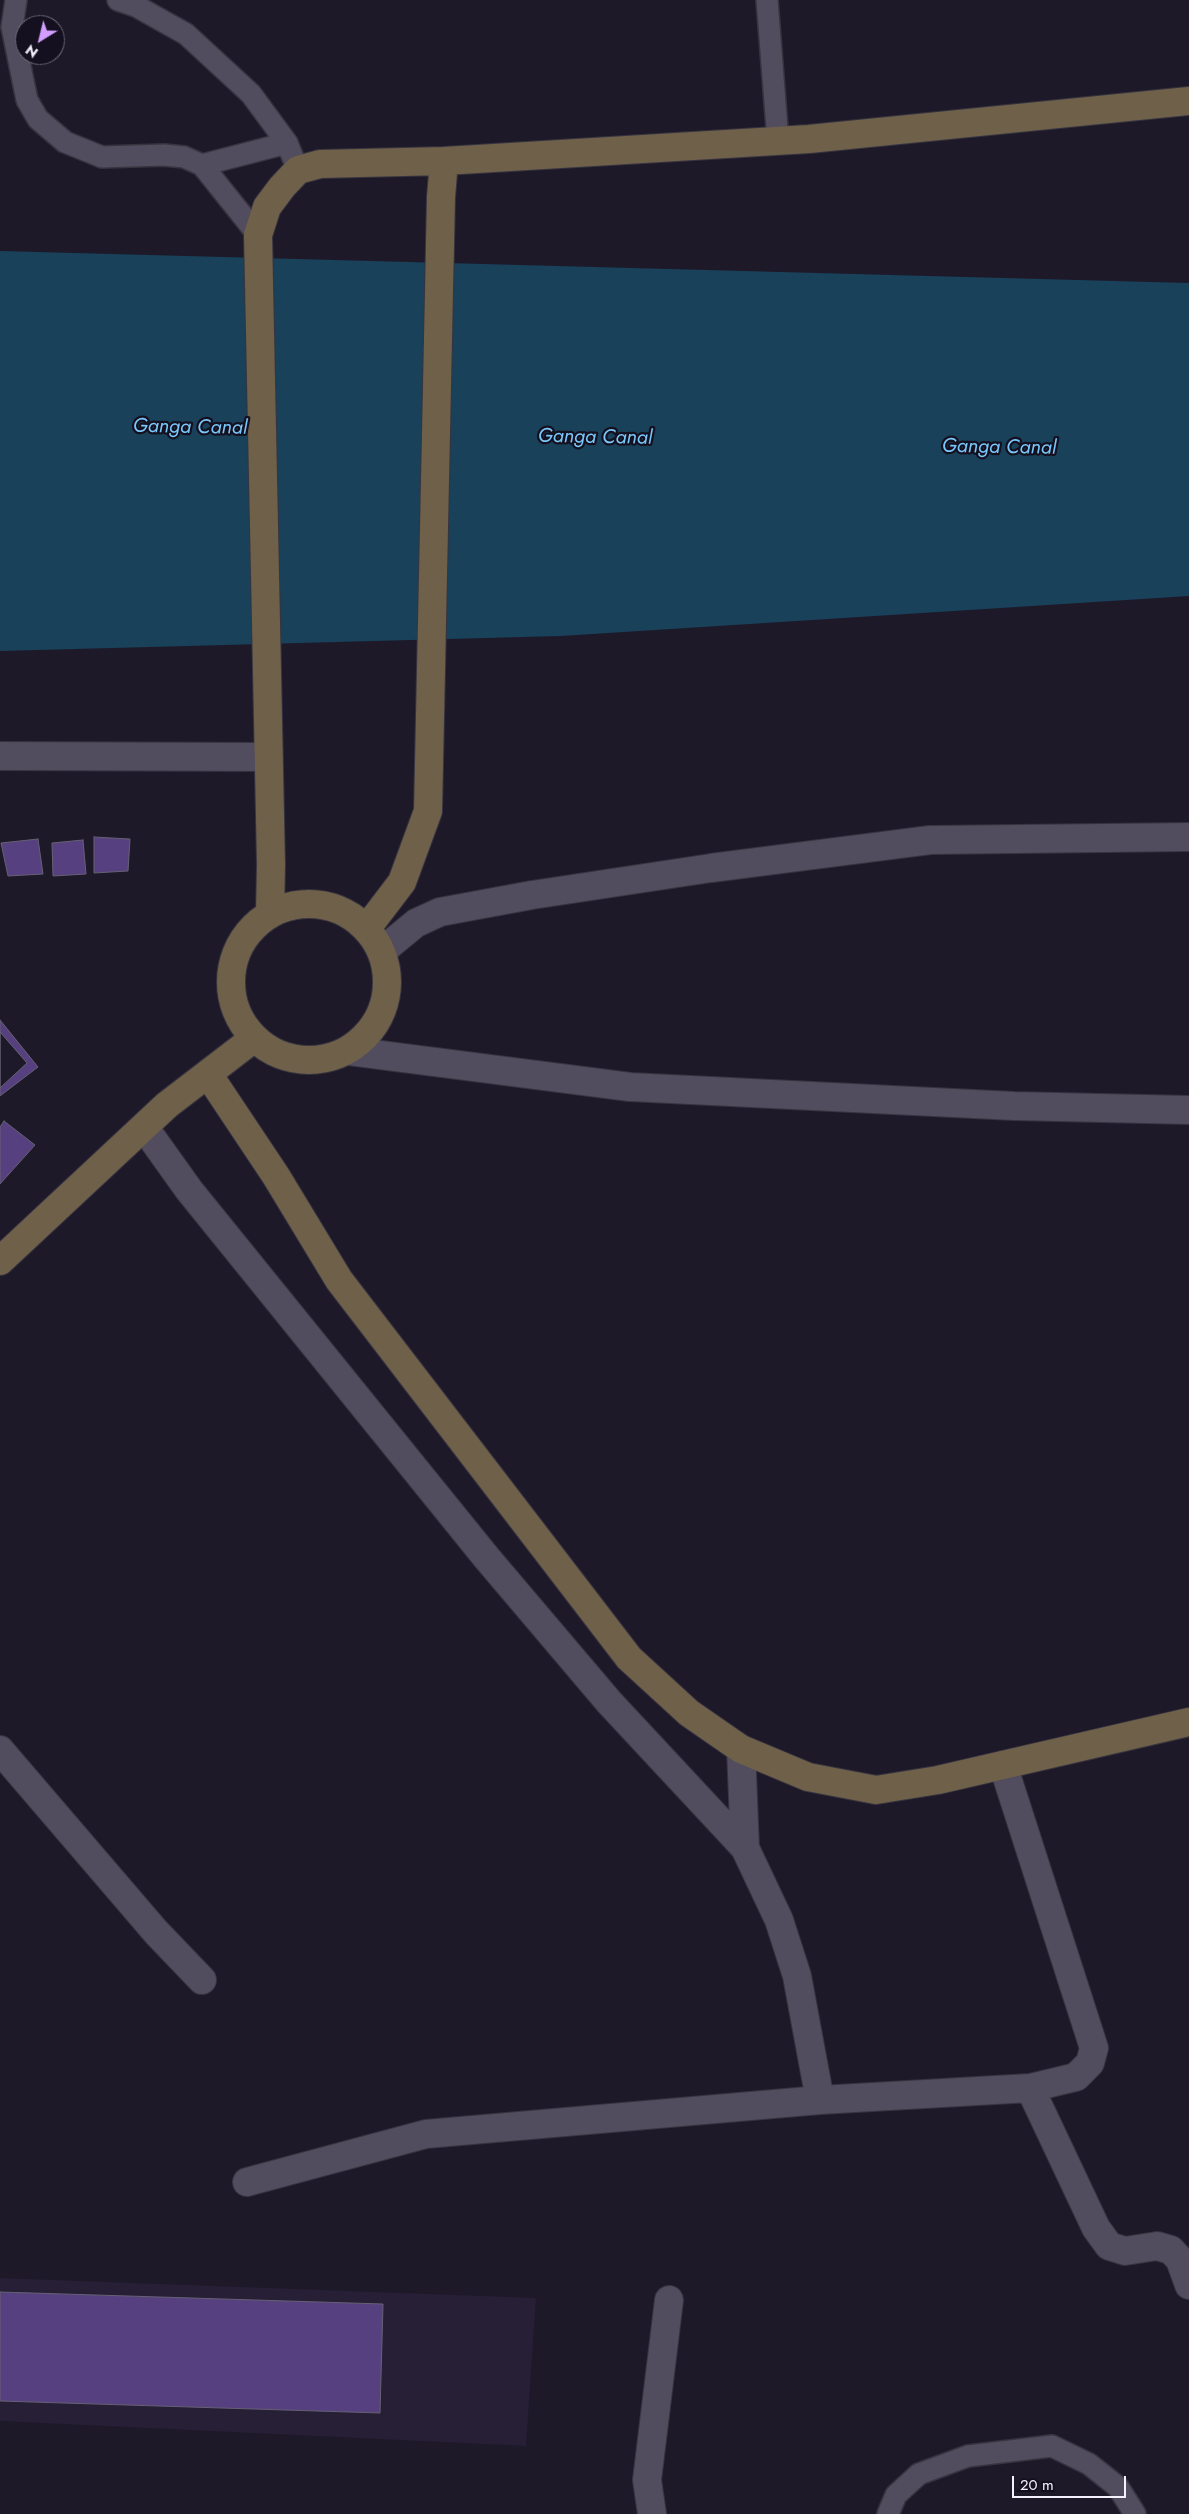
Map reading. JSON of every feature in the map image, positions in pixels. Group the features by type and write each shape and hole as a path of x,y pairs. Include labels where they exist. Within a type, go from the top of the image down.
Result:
{"street":[{"path":"270,913 271,865 258,235 267,207 282,186 298,170 320,164 444,161 778,141 1189,101"},
{"path":"367,928 402,882 417,846 428,811 441,197 444,161"},
{"path":"0,756 268,757"},
{"path":"382,951 416,923 440,912 532,895 711,868 930,840 1189,837"},
{"path":"349,1051 376,1024 388,988 382,951 367,928 338,908 303,903 270,913 242,937 230,971 233,1008 253,1039 282,1057 317,1061 349,1051 630,1087 1014,1106 1189,1110"},
{"path":"0,1261 167,1105 253,1039"},
{"path":"208,1074 276,1176 339,1280 629,1658 689,1713 741,1749 808,1777 876,1790 938,1780 1189,1722"},
{"path":"144,1127 189,1190 486,1556 609,1702 745,1848 779,1920 797,1976 820,2100"},
{"path":"741,1749 745,1848"},
{"path":"0,1750 156,1932 202,1980"},
{"path":"247,2182 426,2134 820,2100 1030,2088 1076,2077 1090,2063 1094,2048 1003,1765"},
{"path":"1030,2088 1096,2228 1109,2246 1125,2251 1157,2246 1171,2250 1180,2260 1189,2285"},
{"path":"652,2514 647,2480 669,2300"}],"lane":[{"path":"16,0 12,27 27,100 38,119 65,142 102,156 164,155 184,157 202,165 258,235"},
{"path":"118,0 136,6 186,34 251,94 287,143 298,170"},
{"path":"767,0 778,141"},
{"path":"202,165 287,143"},
{"path":"888,2514 896,2495 919,2474 968,2456 1052,2446 1089,2464 1118,2487 1135,2514"}],"shaded area":[{"path":"0,2278 536,2298 526,2446 0,2421"}],"water":[{"name":"Ganga Canal","path":"0,251 1189,283 1189,596 561,636 0,651"}],"building":[{"path":"94,837 130,839 128,871 94,873"},
{"path":"38,839 43,874 8,876 1,843"},
{"path":"83,840 86,874 53,876 52,843"},
{"path":"0,1020 38,1067 0,1096"},
{"path":"0,1032 27,1063 0,1088"},
{"path":"4,1121 35,1145 0,1184 0,1127"},
{"path":"0,2292 383,2304 380,2413 0,2401"}]}
